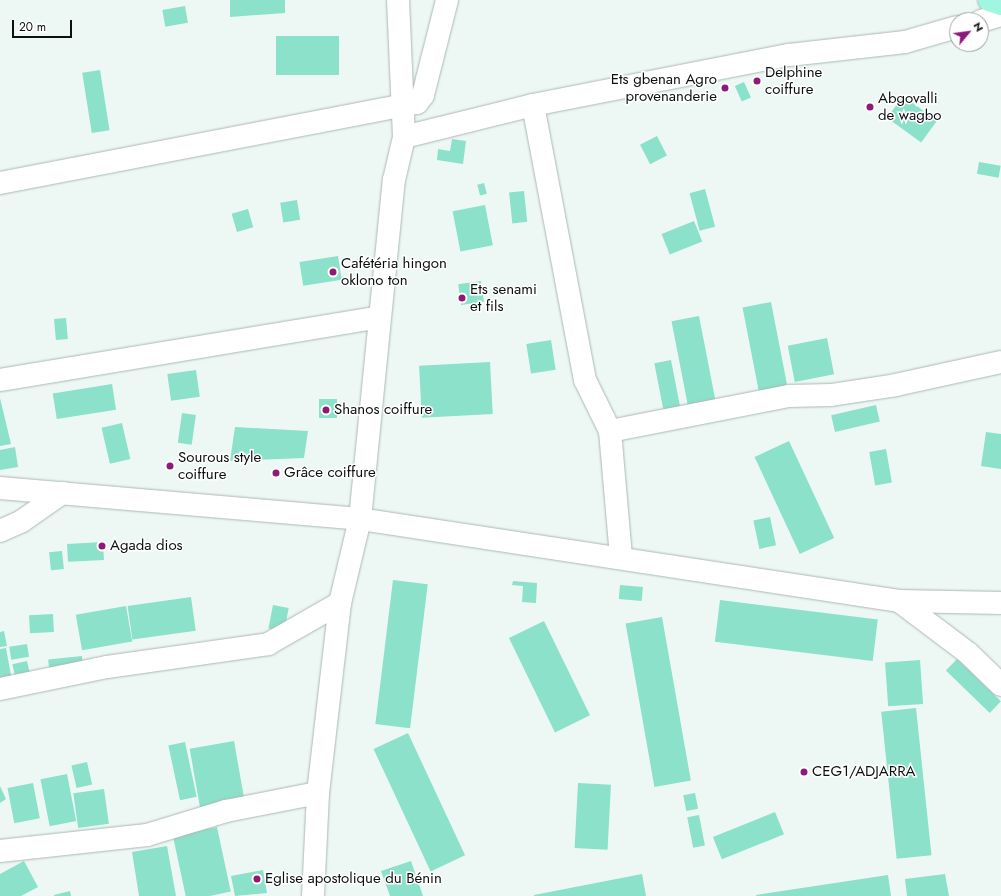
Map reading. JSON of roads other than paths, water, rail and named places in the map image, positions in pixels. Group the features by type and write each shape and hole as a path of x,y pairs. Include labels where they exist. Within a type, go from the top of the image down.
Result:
{"main road":[{"path":"989,0 1001,4"}],"street":[{"path":"313,896 318,792 340,603 360,519 394,180 404,137 404,106 398,0"},
{"path":"0,183 417,103 423,95 447,0"},
{"path":"989,19 1001,15"},
{"path":"404,137 533,105 789,55 905,42 949,30"},
{"path":"533,105 585,380 610,431 621,558"},
{"path":"0,380 379,318"},
{"path":"610,431 789,396 831,395 896,385 1001,362"},
{"path":"0,488 360,519 899,601 1001,603"},
{"path":"0,531 22,521 62,493"},
{"path":"899,601 968,653 1001,685"},
{"path":"0,689 107,667 268,644 340,603"},
{"path":"0,851 147,835 226,811 318,792"}],"place":[{"name":"Delphine coiffure","path":"757,81"},
{"name":"Ets gbenan Agro provenanderie","path":"725,88"},
{"name":"Abgovalli de wagbo","path":"870,107"},
{"name":"Cafétéria hingon oklono ton","path":"333,272"},
{"name":"Ets senami et fils","path":"462,298"},
{"name":"Shanos coiffure","path":"326,410"},
{"name":"Sourous style coiffure","path":"170,466"},
{"name":"Grâce coiffure","path":"276,473"},
{"name":"Agada dios","path":"102,546"},
{"name":"CEG1/ADJARRA","path":"804,772"},
{"name":"Eglise apostolique du Bénin","path":"257,879"}]}
